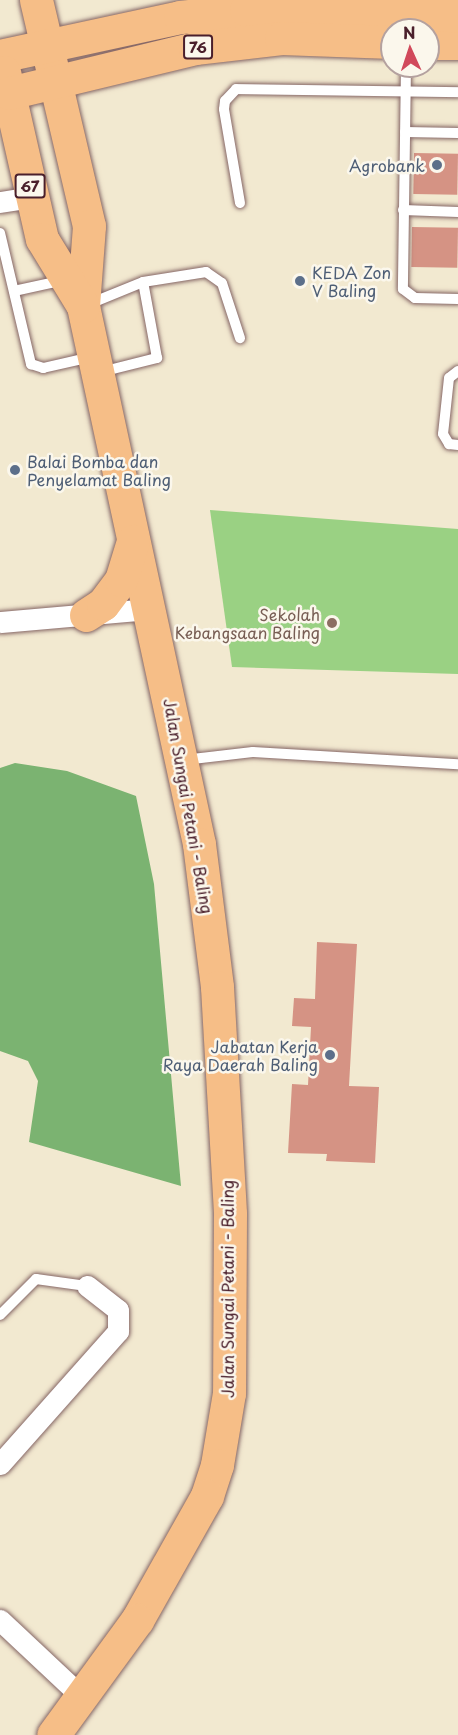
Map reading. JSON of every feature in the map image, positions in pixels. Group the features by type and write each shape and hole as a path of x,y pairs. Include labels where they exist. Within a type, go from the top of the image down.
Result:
{"main road":[{"name":"Jalan Sungai Petani - Baling","path":"36,0 49,46 89,226 75,293"},
{"path":"45,0 75,26 97,35"},
{"name":"76","path":"0,56 246,5 458,15"},
{"name":"76","path":"9,93 195,48 281,38 380,42"},
{"path":"440,43 458,44"},
{"name":"Jalan Sungai Petani - Baling","path":"0,56 42,239 75,293 96,364 184,760 210,916 217,987 230,1214 229,1393 217,1465 207,1496 136,1620 54,1735"},
{"path":"86,615 103,604 121,580 133,538"}],"street":[{"path":"0,202 33,197"},
{"path":"0,622 149,609"},
{"path":"0,1464 118,1332 118,1310 87,1286"},
{"path":"0,1620 82,1697"}],"lane":[{"path":"406,78 402,284 405,294 415,298 458,299"},
{"path":"240,203 224,109 225,101 236,89 458,92"},
{"path":"405,132 458,133"},
{"path":"403,210 458,212"},
{"path":"0,233 34,367 157,358 143,282"},
{"path":"14,291 75,293 199,271 212,274 222,283 240,338"},
{"path":"458,371 449,378 443,434 449,444 458,444"},
{"path":"184,760 253,752 458,764"},
{"path":"0,1315 36,1279 87,1286"}],"green space":[{"path":"210,510 458,529 458,674 232,667"},
{"path":"15,763 67,771 136,796 154,884 181,1186 29,1142 38,1081 28,1061 0,1051 0,768"}],"building":[{"path":"414,153 458,154 457,195 413,194"},
{"path":"412,227 458,228 457,268 411,267"},
{"name":"Jabatan Kerja Raya Daerah Baling","path":"317,942 357,944 349,1086 379,1087 375,1163 326,1161 327,1154 288,1153 292,1084 308,1085 311,1027 292,1026 294,998 315,999"}],"place":[{"name":"Agrobank","path":"437,165"},
{"name":"KEDA Zon V Baling","path":"300,281"},
{"name":"Balai Bomba dan Penyelamat Baling","path":"15,470"},
{"name":"Sekolah Kebangsaan Baling","path":"332,623"},
{"name":"Jabatan Kerja Raya Daerah Baling","path":"330,1055"}]}
